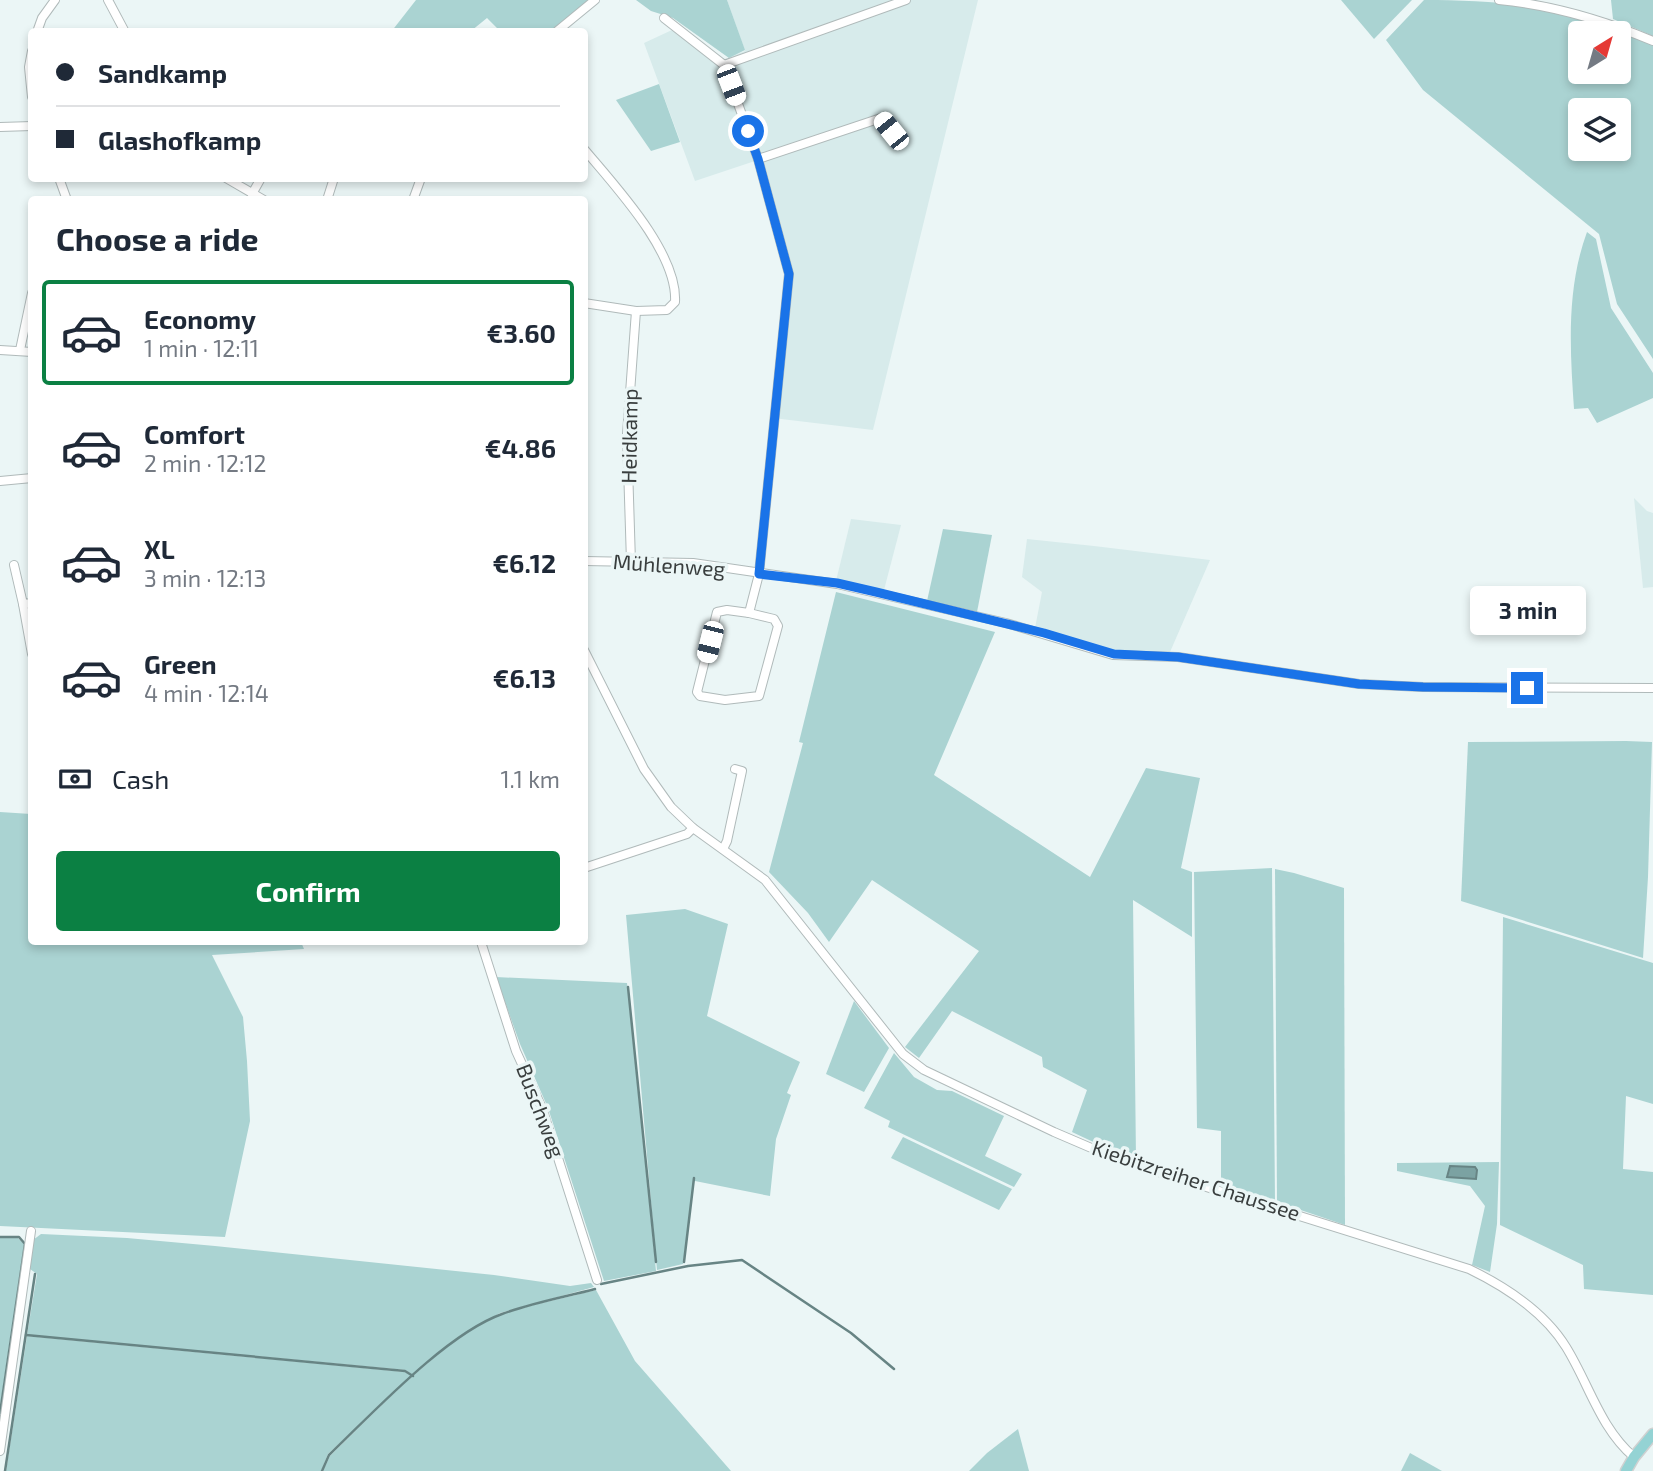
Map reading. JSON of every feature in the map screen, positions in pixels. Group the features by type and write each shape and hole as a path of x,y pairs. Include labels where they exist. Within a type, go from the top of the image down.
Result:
{"main road":[{"path":"1626,1471 1634,1457 1652,1437"}],"street":[{"path":"38,28 55,0"},
{"path":"108,0 123,28"},
{"path":"561,28 595,0"},
{"path":"723,65 906,0"},
{"path":"1499,0 1533,3 1587,15 1653,41"},
{"path":"664,18 723,65 758,159 789,274 759,574 749,612"},
{"path":"758,159 881,118 891,131"},
{"path":"0,127 28,126"},
{"path":"588,154 653,236 676,289 675,302 667,310 636,311 588,304"},
{"path":"232,182 256,196"},
{"path":"252,194 259,182"},
{"name":"Heidkamp","path":"631,562 627,435 636,311"},
{"path":"20,350 28,312"},
{"path":"0,350 28,351"},
{"path":"0,481 28,478"},
{"name":"Mühlenweg","path":"588,561 693,564 837,583 1019,626 1114,654 1178,657 1359,684 1423,687 1653,688"},
{"path":"13,565 27,604"},
{"path":"717,612 749,612 774,620 778,626 759,696 725,700 700,696 697,692 717,612"},
{"name":"Kiebitzreiher Chaussee","path":"588,658 644,769 671,807 694,828 765,880 903,1054 924,1070 1056,1133 1118,1158 1469,1269 1490,1279 1533,1309 1565,1345 1615,1439 1634,1457"},
{"path":"723,849 742,771 735,769"},
{"path":"588,867 687,834 694,828"},
{"name":"Buschweg","path":"482,945 516,1051 542,1108 597,1280"},
{"path":"0,1451 31,1231"}],"shaded area":[{"path":"416,0 591,0 556,28 497,28 487,18 475,28 394,28"},
{"path":"636,0 727,0 745,50 729,58 673,18 651,11"},
{"path":"727,0 978,0 873,430 773,418 786,276 755,161 695,181 644,43 672,30 716,63 745,51"},
{"path":"1341,0 1412,0 1374,39"},
{"path":"1424,0 1503,3 1543,8 1596,21 1568,21 1568,84 1631,84 1631,36 1653,45 1653,359 1617,304 1599,234 1423,90 1386,40"},
{"path":"1611,0 1653,0 1653,36 1631,27 1631,21 1613,19"},
{"path":"659,84 680,142 651,151 616,100"},
{"path":"1587,232 1596,239 1611,308 1653,373 1653,398 1597,423 1588,408 1574,409 1571,320 1576,275"},
{"path":"1634,498 1647,511 1653,513 1653,587 1643,588"},
{"path":"851,519 901,525 884,590 836,581"},
{"path":"943,529 992,535 977,612 927,601"},
{"path":"1027,539 1210,560 1170,652 1114,650 1035,628 1042,592 1022,577"},
{"path":"836,592 995,632 934,775 1090,877 1146,768 1200,778 1181,868 1192,872 1192,937 1133,900 1136,1158 1119,1154 1072,1132 1087,1090 1043,1067 1042,1057 952,1011 919,1058 905,1047 979,951 872,880 829,942 808,913 769,872 803,743 799,742"},
{"path":"1468,742 1652,742 1643,958 1461,901"},
{"path":"0,812 28,814 28,945 302,945 304,949 212,955 243,1017 250,1121 225,1237 0,1226"},
{"path":"1272,868 1275,1202 1221,1185 1221,1131 1197,1128 1194,872"},
{"path":"1275,869 1344,888 1345,1225 1277,1202"},
{"path":"685,909 728,924 707,1016 800,1062 787,1093 791,1095 776,1139 770,1196 695,1181 694,1177 683,1264 657,1270 626,915"},
{"path":"1503,917 1653,963 1653,1104 1626,1096 1623,1169 1653,1172 1653,1295 1584,1289 1583,1265 1500,1225"},
{"path":"496,977 627,983 656,1271 604,1281 548,1108 520,1044"},
{"path":"854,1001 889,1048 864,1092 826,1074"},
{"path":"894,1053 914,1077 937,1090 952,1091 1004,1116 985,1156 1022,1174 1014,1187 888,1127 890,1121 864,1108"},
{"path":"903,1137 1012,1189 999,1210 891,1158"},
{"path":"1499,1162 1497,1224 1490,1272 1472,1265 1485,1206 1470,1186 1397,1171 1397,1163"},
{"path":"1450,1166 1475,1167 1476,1179 1447,1177"},
{"path":"41,1234 215,1246 494,1275 570,1286 591,1283 594,1287 500,1313 456,1339 413,1375 405,1370 27,1335 37,1274 30,1269 33,1240"},
{"path":"0,1237 18,1238 24,1244 0,1407"},
{"path":"596,1290 635,1361 731,1471 323,1471 330,1456 367,1419 435,1356 459,1338 503,1314"},
{"path":"27,1336 405,1372 412,1376 328,1454 321,1471 6,1471"},
{"path":"1018,1429 1029,1471 969,1471 987,1453"},
{"path":"1410,1453 1442,1471 1401,1471"}],"waterway":[{"path":"628,987 656,1262"},
{"path":"684,1262 694,1178"},
{"path":"0,1237 19,1237 25,1244 0,1413"},
{"path":"601,1284 688,1266 742,1260 851,1333 894,1369"},
{"path":"5,1471 35,1274"},
{"path":"322,1471 329,1455 411,1376 434,1356 480,1324 537,1303 595,1289"},
{"path":"26,1335 405,1371 413,1376"}],"route":[{"path":"748,131 789,274 759,574 837,583 1044,633 1125,656 1178,657 1359,684 1527,688"}]}
